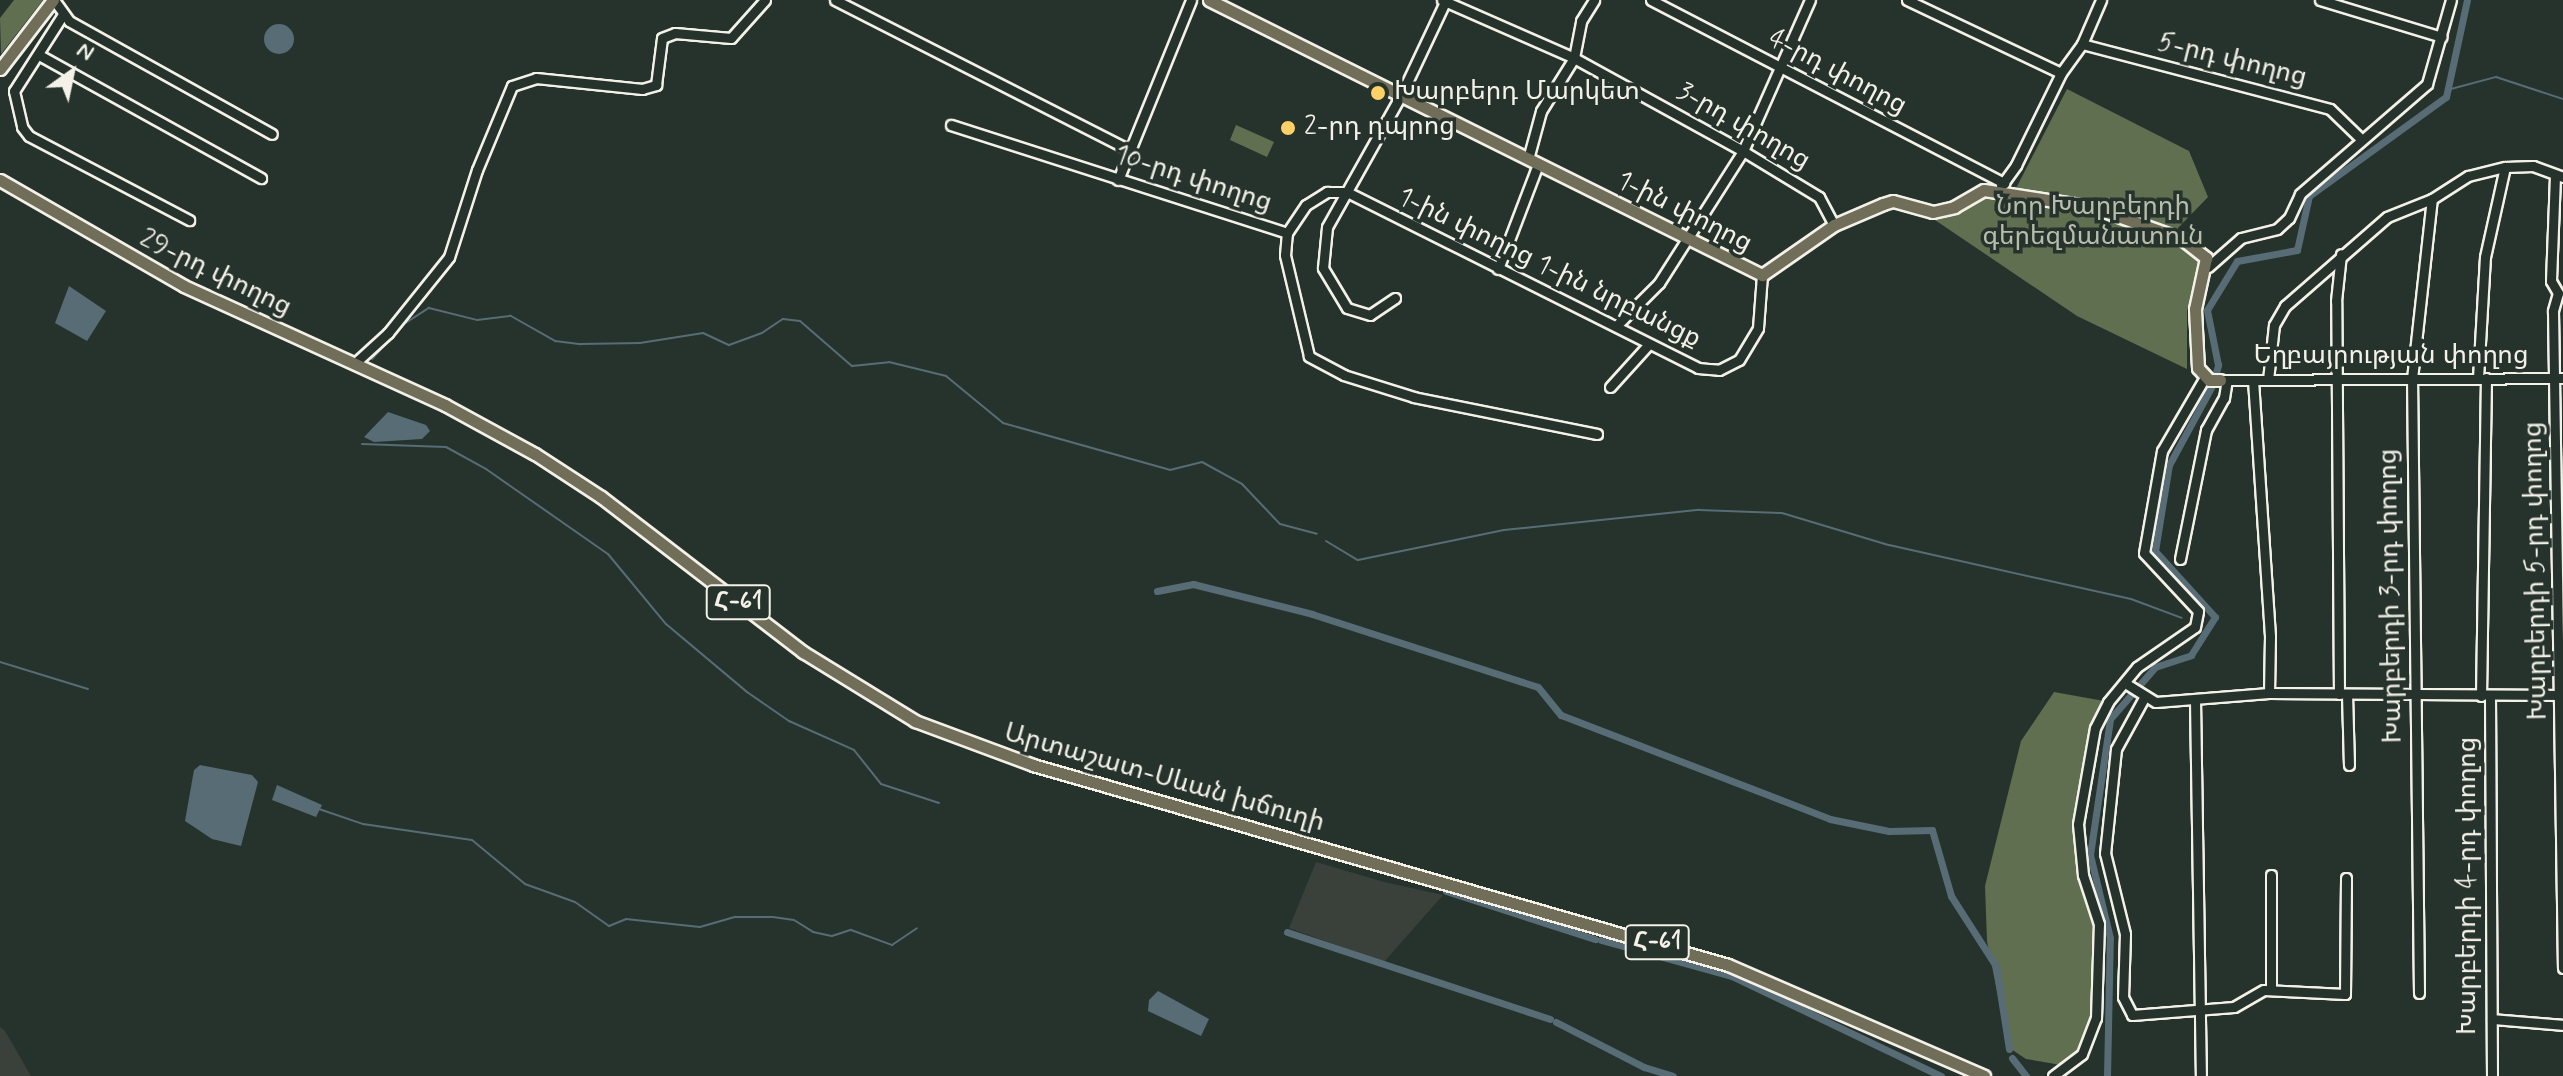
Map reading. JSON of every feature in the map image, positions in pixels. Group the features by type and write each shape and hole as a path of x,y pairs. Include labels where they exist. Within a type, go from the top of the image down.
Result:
{"main road":[{"path":"0,69 53,0"},
{"name":"1-ին փողոց","path":"1209,0 1762,275 1834,225 1893,201 1933,212 2000,186"},
{"name":"29-րդ փողոց","path":"0,180 15,192 184,286 400,385"},
{"path":"2000,186 2093,207 2182,239 2201,249 2208,267 2195,309 2198,368 2215,379"},
{"name":"29-րդ փողոց","path":"0,187 15,192"},
{"name":"Արտաշատ-Սևան խճուղի","path":"400,385 546,460 839,677 948,736 1714,960 1984,1076"}],"street":[{"path":"53,0 62,16 272,134"},
{"path":"354,364 388,333 449,257 512,86 536,78 642,89 656,85 662,38 675,33 731,38 765,0"},
{"name":"10-րդ փողոց","path":"835,0 1130,150"},
{"path":"1118,180 1191,0"},
{"path":"1498,269 1533,161 1541,111 1574,58 1581,21 1594,0"},
{"name":"4-րդ փողոց","path":"1651,0 2000,186"},
{"path":"1616,326 1659,283 1743,151 1766,106 1776,67 1810,0"},
{"path":"1907,0 2061,73"},
{"path":"2000,186 2061,73 2082,44 2101,0"},
{"path":"2320,0 2442,37"},
{"path":"2208,267 2241,238 2277,229 2289,218 2300,194 2360,138 2400,111 2427,84 2451,0"},
{"path":"1395,298 1370,315 1358,314 1332,288 1323,268 1325,237 1401,95 1444,1"},
{"name":"3-րդ փողոց","path":"1444,1 1574,58 1743,151 1819,197 1834,225"},
{"path":"62,16 39,55 261,178"},
{"name":"5-րդ փողոց","path":"2082,44 2330,109 2360,138"},
{"name":"29-րդ փողոց","path":"39,55 14,91 29,136 189,220"},
{"name":"10-րդ փողոց","path":"951,125 1287,233 1285,255 1301,342 1309,356 1324,367 1414,397 1597,434"},
{"path":"2268,380 2274,325 2285,306 2387,217 2432,199 2468,176 2505,167 2533,166 2559,176"},
{"name":"Խարբերդի 4-րդ փողոց","path":"2492,1076 2482,378 2485,257 2505,167"},
{"name":"Խարբերդի 5-րդ փողոց","path":"2559,176 2551,281 2558,293 2553,311 2560,378 2563,968"},
{"path":"1287,233 1315,197 1347,192"},
{"name":"1-ին փողոց 1-ին նրբանցք","path":"1347,192 1698,368 1719,370 1739,360 1758,328 1762,275"},
{"name":"Խարբերդի 3-րդ փողոց","path":"2419,993 2412,379 2432,199"},
{"path":"2341,254 2343,694 2349,765"},
{"path":"1610,387 1649,344"},
{"name":"Եղբայրության փողոց","path":"2215,379 2560,378"},
{"path":"2053,1076 2082,1054 2096,1018 2099,924 2083,875 2078,824 2095,728 2137,667 2195,627 2198,611 2144,553 2162,451 2215,379 2224,398 2206,430 2180,559"},
{"path":"2253,380 2270,636 2269,693"},
{"path":"2125,683 2156,702 2269,693 2562,695"},
{"path":"2145,696 2116,749 2106,823 2108,880 2125,934 2123,997 2132,1015 2234,1007 2271,990 2345,994 2346,878"},
{"path":"2195,700 2201,1076"},
{"path":"2271,875 2271,990"},
{"path":"2492,1019 2563,1025"}],"shaded area":[{"path":"1316,862 1443,895 1384,962 1289,928"},
{"path":"0,1027 5,1031 31,1076 0,1076"}],"green space":[{"path":"14,0 43,0 1,54 0,18"},
{"name":"Նոր Խարբերդի գերեզմանատուն","path":"2067,89 2189,151 2208,197 2178,228 2206,258 2187,311 2187,369 2077,316 1929,216 1958,213 1976,196 2009,202"},
{"path":"1236,125 1274,142 1267,157 1230,140"},
{"path":"2054,692 2104,701 2079,811 2080,873 2100,923 2096,999 2084,1050 2061,1065 2026,1059 2008,1047 1987,941 1985,886 2021,741"}],"water":[{"path":"279,24 290,28 294,39 290,50 279,54 268,50 264,39 268,28"},
{"path":"69,286 106,311 87,341 55,323"},
{"path":"388,412 426,425 430,431 422,439 374,442 364,437"},
{"path":"200,765 252,775 258,782 241,846 212,839 185,821 194,770"},
{"path":"277,785 322,805 316,817 272,800"},
{"path":"1158,991 1209,1019 1201,1036 1148,1011 1149,1000"}],"waterway":[{"path":"2107,1076 2110,938 2090,855 2110,719 2155,667 2191,655 2215,617 2155,551 2169,465 2213,384 2218,365 2207,310 2237,261 2297,250 2309,196 2446,97 2467,0"},
{"path":"2447,90 2496,77 2563,99"},
{"path":"372,359 404,324 429,308 477,320 511,316 555,341 581,344 640,343 703,333 729,345 762,333 783,319 800,321 852,366 889,362 946,376 1003,423 1170,470 1202,462 1242,484 1280,524 1317,534"},
{"path":"362,444 446,447 486,469 608,554 666,624 747,692 789,721 854,750 881,784 939,803"},
{"path":"1326,541 1358,560 1504,530 1699,510 1782,513 1889,545 2131,599 2182,618"},
{"path":"1157,591 1193,584 1312,614 1538,687 1561,715 1830,819 1889,831 1932,830 1951,896 1996,966 2009,1049"},
{"path":"0,662 88,689"},
{"path":"319,809 363,824 472,840 525,884 575,902 609,926 626,919 700,927 736,917 773,917 794,920 813,932 832,936 851,930 892,945 917,928"},
{"path":"1446,891 1595,939"},
{"path":"1287,932 1550,1019"},
{"path":"1601,940 1732,976 1941,1076"},
{"path":"1556,1022 1644,1067 1673,1076"},
{"path":"2012,1058 2026,1076"}],"place":[{"name":"Խարբերդ Մարկետ","path":"1378,93"},
{"name":"2-րդ դպրոց","path":"1288,128"}]}
